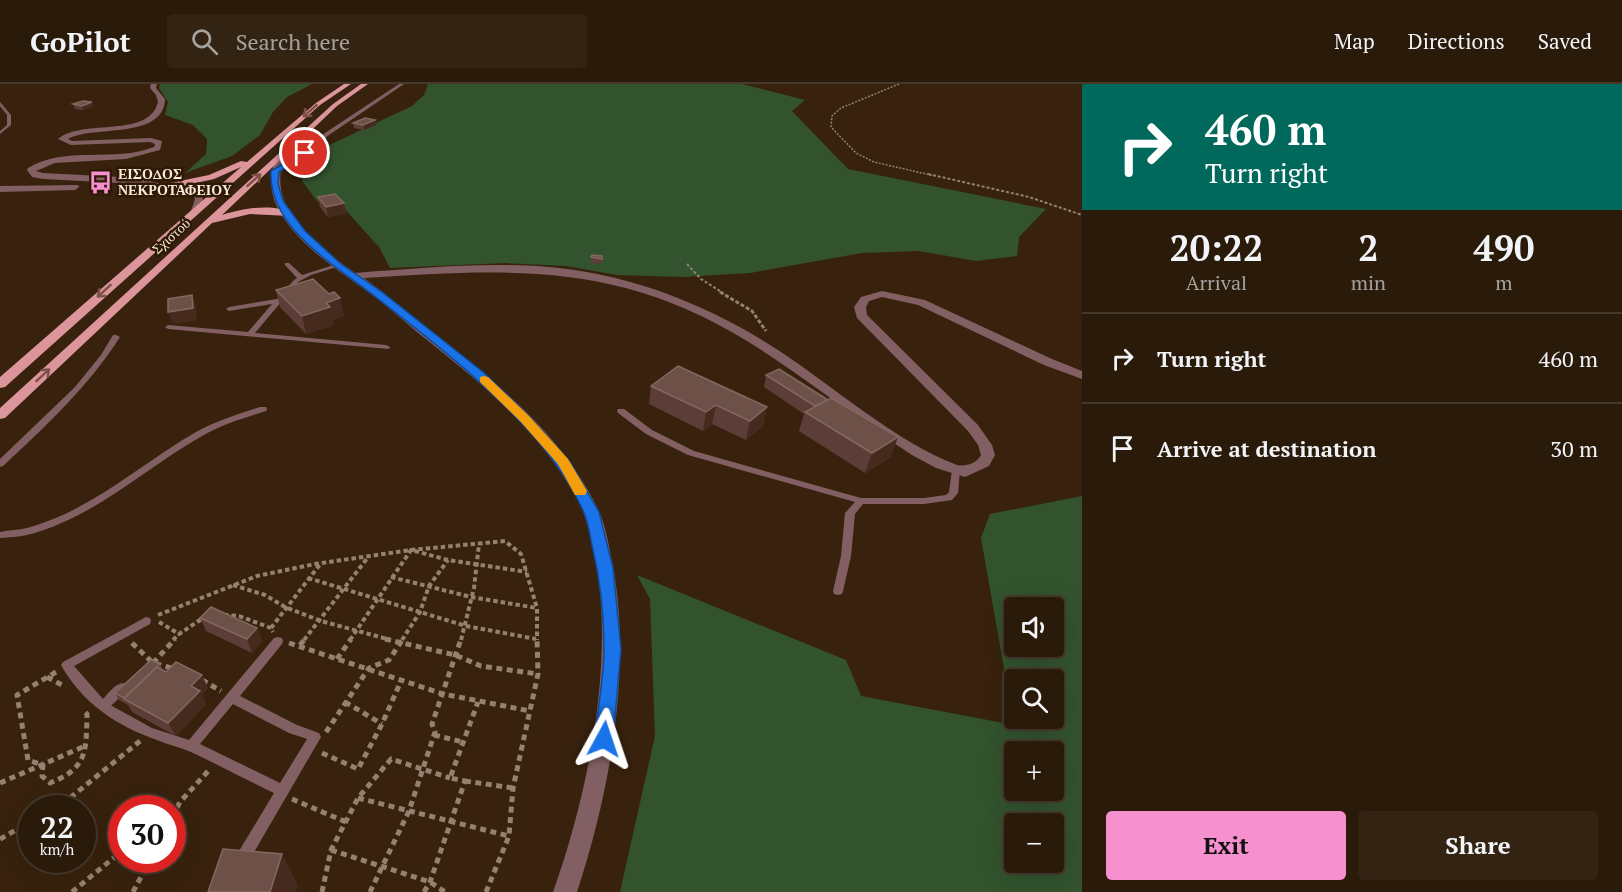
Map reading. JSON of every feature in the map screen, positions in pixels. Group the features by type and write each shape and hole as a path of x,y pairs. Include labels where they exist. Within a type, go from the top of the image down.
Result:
{"main road":[{"name":"Σχιστού","path":"0,384 318,104 348,84"},
{"name":"Σχιστού","path":"0,415 335,105 365,84"},
{"path":"173,185 219,174 260,156"},
{"path":"197,232 214,221 240,211 256,210 287,214"}],"street":[{"path":"154,84 153,88 160,95 162,102 159,111 151,119 125,127 76,133 62,139 71,143 151,140 159,143 158,148 122,158 52,161 38,165 31,170 35,175 43,176 139,181 155,185"},
{"path":"280,157 275,171 274,184 279,201 302,233 337,266 353,276 478,375 524,418 564,462 592,512 605,568 612,649 604,739 575,862 565,892"},
{"path":"0,189 173,185 188,187 196,191 199,199 196,211"},
{"path":"353,276 523,270 591,276 649,290 682,303 747,335 903,443 956,470 965,472 984,463 988,455 985,445 973,428 861,316 860,307 865,299 882,294 921,302 1047,362 1082,375"}],"lane":[{"path":"275,171 305,153 327,134 402,84"},
{"path":"0,103 10,120 2,131"},
{"path":"0,111 6,111"},
{"path":"287,264 301,278"},
{"path":"249,335 296,281 337,266"},
{"path":"230,309 278,301"},
{"path":"168,327 386,347"},
{"path":"0,464 62,407 88,378 116,337"},
{"path":"0,535 17,535 48,525 98,499 201,433 234,417 263,409"},
{"path":"621,411 649,432 691,453 861,501 924,501 949,498 953,494 956,470"},
{"path":"838,591 846,556 850,513 861,501"},
{"path":"146,621 67,665 103,706 163,738 191,746 284,793"},
{"path":"191,746 278,641"},
{"path":"103,706 135,677"},
{"path":"233,698 293,729 315,737 235,873"}],"path":[{"path":"899,84 841,108 832,116 831,127 856,153 892,167 1029,197 1082,215"},
{"path":"687,264 694,274 728,298 752,310 773,340 775,354"},
{"path":"146,621 257,576 321,563 411,550 505,541 521,554 537,608 538,674 513,788 509,836 486,892"},
{"path":"370,892 409,811 434,735 432,724 466,626 478,565 479,544"},
{"path":"411,550 448,560 527,572"},
{"path":"338,659 411,550"},
{"path":"300,645 321,621 369,556"},
{"path":"321,740 369,668 388,660 420,612 429,586 448,560"},
{"path":"271,628 321,563"},
{"path":"391,577 471,597 537,608"},
{"path":"308,578 466,626 537,639"},
{"path":"233,585 265,595 285,607 321,621 356,632 455,655 481,666 538,674"},
{"path":"153,663 179,634 211,613"},
{"path":"220,614 239,616 271,628 278,641 300,645 401,681 443,694 530,711"},
{"path":"146,621 161,622 179,634"},
{"path":"123,633 153,663 177,669"},
{"path":"43,765 28,760 17,695 67,665"},
{"path":"47,677 56,680 70,692"},
{"path":"197,678 233,698"},
{"path":"315,750 358,769 382,724 401,681"},
{"path":"345,702 382,724"},
{"path":"450,778 478,702"},
{"path":"43,765 42,776 50,783 67,778 81,767 86,746 87,714 81,706"},
{"path":"74,795 151,732"},
{"path":"434,735 463,742"},
{"path":"0,783 86,746"},
{"path":"322,892 331,850 358,798 391,759 450,778 513,788"},
{"path":"186,796 219,760"},
{"path":"424,892 430,882 465,781"},
{"path":"284,793 301,804 346,822"},
{"path":"358,798 509,836"},
{"path":"0,839 18,829"},
{"path":"331,850 430,882 446,892"},
{"path":"72,892 108,862"},
{"path":"133,892 143,873"}],"green space":[{"path":"160,84 312,84 287,97 273,112 260,135 232,156 185,173 206,154 207,139 193,125 165,115 168,102 159,88"},
{"path":"428,84 742,84 805,100 792,111 848,169 1046,209 1019,237 1017,256 976,261 919,251 862,253 750,273 683,277 617,275 566,266 505,263 390,268 379,247 340,204 318,202 302,181 306,163 325,147 412,106 424,95"},
{"path":"1082,496 1082,892 620,892 655,736 650,599 637,575 846,660 861,696 1004,723 1004,729 1064,729 1064,669 1004,669 981,538 990,514"}],"building":[{"path":"83,101 92,102 82,106 73,104"},
{"path":"365,118 375,120 363,125 353,123"},
{"path":"335,194 344,203 326,207 318,197"},
{"path":"592,255 602,256 602,259 591,257"},
{"path":"313,279 329,294 334,292 340,298 326,303 330,307 302,316 276,290"},
{"path":"192,295 193,308 168,312 168,299"},
{"path":"678,366 767,407 750,421 716,405 706,412 651,386"},
{"path":"779,369 828,400 815,406 766,375"},
{"path":"831,398 898,437 872,453 805,412"},
{"path":"211,607 257,628 247,639 200,618"},
{"path":"151,660 160,664 124,698 115,693"},
{"path":"176,662 202,675 191,686 200,691 168,723 124,699 157,667 166,672"},
{"path":"223,849 282,854 270,892 208,892"}],"slow traffic":[{"path":"484,380 524,418 564,462 580,491"}],"place":[{"name":"ΕΙΣΟΔΟΣ ΝΕΚΡΟΤΑΦΕΙΟΥ","path":"100,182"}],"route":[{"path":"305,153 275,171 274,184 279,201 302,233 337,266 378,294 478,375 524,418 564,462 592,512 605,568 612,649 604,739"}]}
